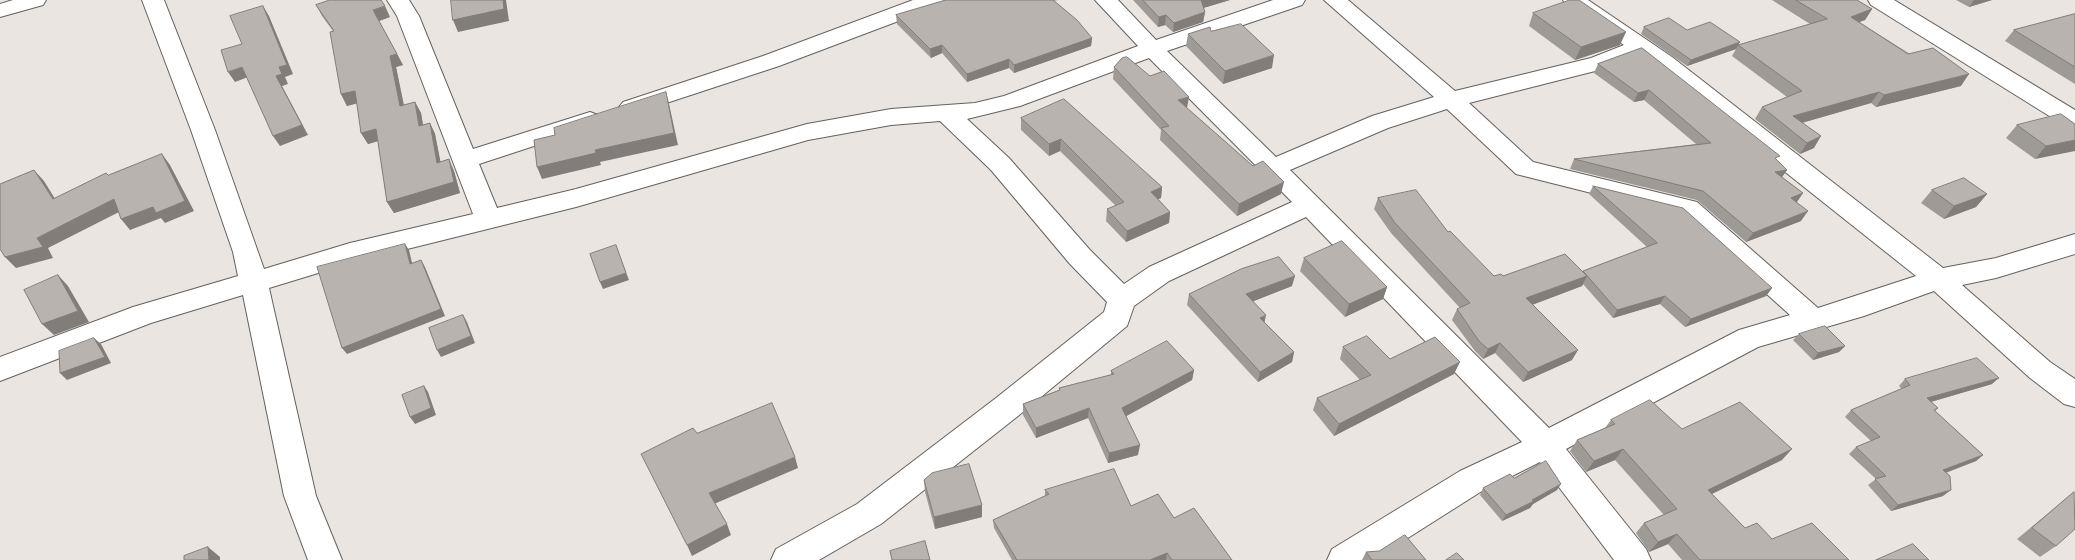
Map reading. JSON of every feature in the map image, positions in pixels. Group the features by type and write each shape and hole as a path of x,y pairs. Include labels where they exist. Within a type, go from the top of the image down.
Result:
{"main road":[{"path":"1,10 35,0"},
{"path":"153,0 203,130 246,252 300,496 325,560"},
{"path":"398,0 408,16 488,219"},
{"path":"465,160 771,60 933,0"},
{"path":"1106,0 1152,49 1274,168 1309,206 1545,445 1634,560"},
{"path":"0,369 143,315 350,253 604,190 807,132 891,116 975,111 1012,101 1152,49 1294,0"},
{"path":"1336,0 1451,100 1525,168 1688,208 1812,320"},
{"path":"1574,0 1640,46 1824,187 1938,279 2040,370 2075,395"},
{"path":"1879,0 2075,121"},
{"path":"1274,168 1380,122 1451,100 1599,63 1640,46"},
{"path":"946,113 1000,164 1080,256 1122,300"},
{"path":"788,560 869,514 1000,413 1117,318 1122,300 1159,274 1309,206"},
{"path":"1344,560 1471,481 1545,445 1749,338 1812,320 1938,279 1996,268 2075,244"}],"building":[{"path":"330,0 381,0 385,6 373,10 397,54 390,56 400,106 415,102 419,126 430,123 437,163 449,159 454,182 387,202 376,129 361,133 355,91 341,94 330,32 334,31 316,5"},
{"path":"451,0 503,0 504,9 453,20"},
{"path":"946,0 1053,0 1077,20 1092,38 1014,65 1009,59 967,74 942,45 930,49 896,15"},
{"path":"1143,0 1201,0 1205,12 1174,23 1166,15 1159,17"},
{"path":"1570,0 1579,0 1626,32 1581,47 1533,13"},
{"path":"1796,0 1857,0 1872,9 1851,17 1908,54 1933,48 1969,74 1884,95 1879,92 1793,116 1821,136 1807,143 1762,107 1802,91 1738,45 1827,19"},
{"path":"263,6 287,65 279,67 282,74 276,76 302,125 273,136 242,67 228,72 221,50 242,44 230,16"},
{"path":"2075,14 2075,67 2014,30"},
{"path":"1669,18 1687,30 1710,22 1740,42 1691,60 1644,27"},
{"path":"1241,24 1274,55 1225,71 1188,34 1210,27 1211,31"},
{"path":"1642,48 1780,156 1775,158 1787,170 1775,172 1803,193 1791,198 1808,211 1753,233 1703,191 1574,159 1711,143 1649,90 1638,93 1598,64"},
{"path":"1127,57 1150,76 1164,71 1189,97 1178,100 1253,166 1263,161 1284,182 1239,204 1161,128 1169,126 1114,67 1122,58"},
{"path":"666,92 674,133 595,150 596,153 537,167 534,140 555,135 554,128"},
{"path":"1064,99 1162,187 1151,192 1170,212 1127,231 1107,209 1124,202 1061,139 1049,144 1021,118"},
{"path":"2061,114 2075,124 2075,140 2046,146 2017,125"},
{"path":"162,154 185,201 156,213 153,207 121,219 114,199 37,238 43,247 5,257 0,249 0,184 34,170 53,199 106,173 108,175"},
{"path":"1964,178 1987,194 1954,206 1932,190"},
{"path":"1593,186 1683,208 1772,288 1691,319 1665,296 1617,310 1583,271 1657,243"},
{"path":"1416,190 1448,232 1450,231 1494,276 1501,274 1503,276 1565,254 1587,276 1526,298 1578,350 1528,372 1500,343 1488,349 1479,341 1457,309 1470,303 1395,223 1378,198"},
{"path":"1342,241 1387,287 1349,304 1304,258"},
{"path":"405,244 410,264 421,260 441,309 342,348 317,267"},
{"path":"616,245 626,273 600,282 590,254"},
{"path":"1279,257 1295,276 1246,294 1266,315 1260,318 1294,352 1260,372 1189,294 1241,269"},
{"path":"58,275 78,311 42,324 24,290"},
{"path":"463,315 471,336 437,350 429,328"},
{"path":"1825,326 1845,346 1818,353 1799,334"},
{"path":"1367,336 1390,359 1435,337 1460,362 1339,424 1317,398 1371,375 1343,347"},
{"path":"94,338 105,357 60,373 59,351"},
{"path":"1167,341 1194,370 1122,408 1140,445 1109,453 1089,408 1036,428 1023,404 1060,390 1059,388 1114,374 1111,371"},
{"path":"1977,358 1999,378 1927,398 1938,408 1934,410 1983,455 1943,470 1950,476 1951,490 1898,505 1875,479 1886,476 1856,447 1880,437 1851,410 1910,385 1905,379"},
{"path":"424,386 431,408 410,417 402,395"},
{"path":"1650,400 1682,429 1740,402 1792,449 1708,490 1745,528 1757,523 1772,539 1812,523 1849,560 1700,560 1677,534 1658,542 1644,523 1677,509 1623,449 1594,461 1577,440 1615,424 1611,420"},
{"path":"772,403 795,457 709,493 727,524 687,545 641,454 693,428 697,433"},
{"path":"1546,461 1561,484 1532,500 1534,501 1506,515 1483,488 1510,474 1514,478"},
{"path":"969,464 982,505 934,517 924,480 932,473"},
{"path":"1114,469 1131,506 1158,494 1174,518 1194,508 1232,560 1172,560 1167,553 1150,560 1017,560 993,520 1049,494 1045,490"},
{"path":"2074,492 2075,529 2056,546 2032,528"},
{"path":"1405,535 1426,560 1372,560 1366,552 1379,551"},
{"path":"925,541 930,560 892,560 890,551"},
{"path":"1913,544 1929,560 1876,560"},
{"path":"208,547 209,560 184,560 184,556"},
{"path":"1457,553 1464,560 1446,560"}]}
